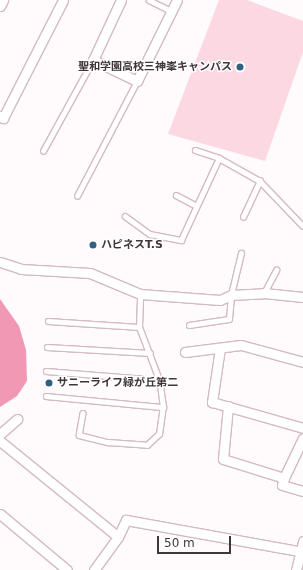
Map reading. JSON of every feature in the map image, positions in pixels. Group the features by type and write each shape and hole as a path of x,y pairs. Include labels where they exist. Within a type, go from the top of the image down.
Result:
{"street":[{"path":"0,6 3,0"},
{"path":"0,116 3,118 63,0"},
{"path":"121,0 93,60 137,81 177,0"},
{"path":"0,262 21,269 90,273 140,294 220,300 231,296 264,292 303,297"},
{"path":"185,352 241,345 303,362"},
{"path":"220,348 212,402 303,428"},
{"path":"228,406 223,459 284,478"},
{"path":"0,434 17,419"},
{"path":"303,438 282,485 303,491"},
{"path":"0,441 118,537"},
{"path":"0,514 67,570"},
{"path":"94,570 118,537 126,520 302,552"},
{"path":"296,570 302,552 303,541"}],"lane":[{"path":"149,0 172,11"},
{"path":"43,150 93,60"},
{"path":"77,196 137,81"},
{"path":"195,150 219,158 260,182 303,226"},
{"path":"125,216 150,234 181,240 195,206 219,158"},
{"path":"242,217 260,182"},
{"path":"176,195 195,206"},
{"path":"188,325 229,319 231,296 241,253"},
{"path":"264,292 276,270"},
{"path":"83,413 79,435 108,442 147,445 159,434 163,407 159,380 139,327 140,294"},
{"path":"48,321 139,327"},
{"path":"47,347 150,353"},
{"path":"46,371 159,380"},
{"path":"46,396 163,407"}],"shaded area":[{"name":"聖和学園高校三神峯キャンパス","path":"219,0 247,0 303,21 303,52 265,161 168,134"},
{"path":"0,299 19,326 26,350 27,381 17,396 0,407"}],"place":[{"name":"聖和学園高校三神峯キャンパス","path":"240,67"},
{"name":"ハピネスT.S","path":"93,245"},
{"name":"サニーライフ緑が丘第二","path":"49,383"}]}
